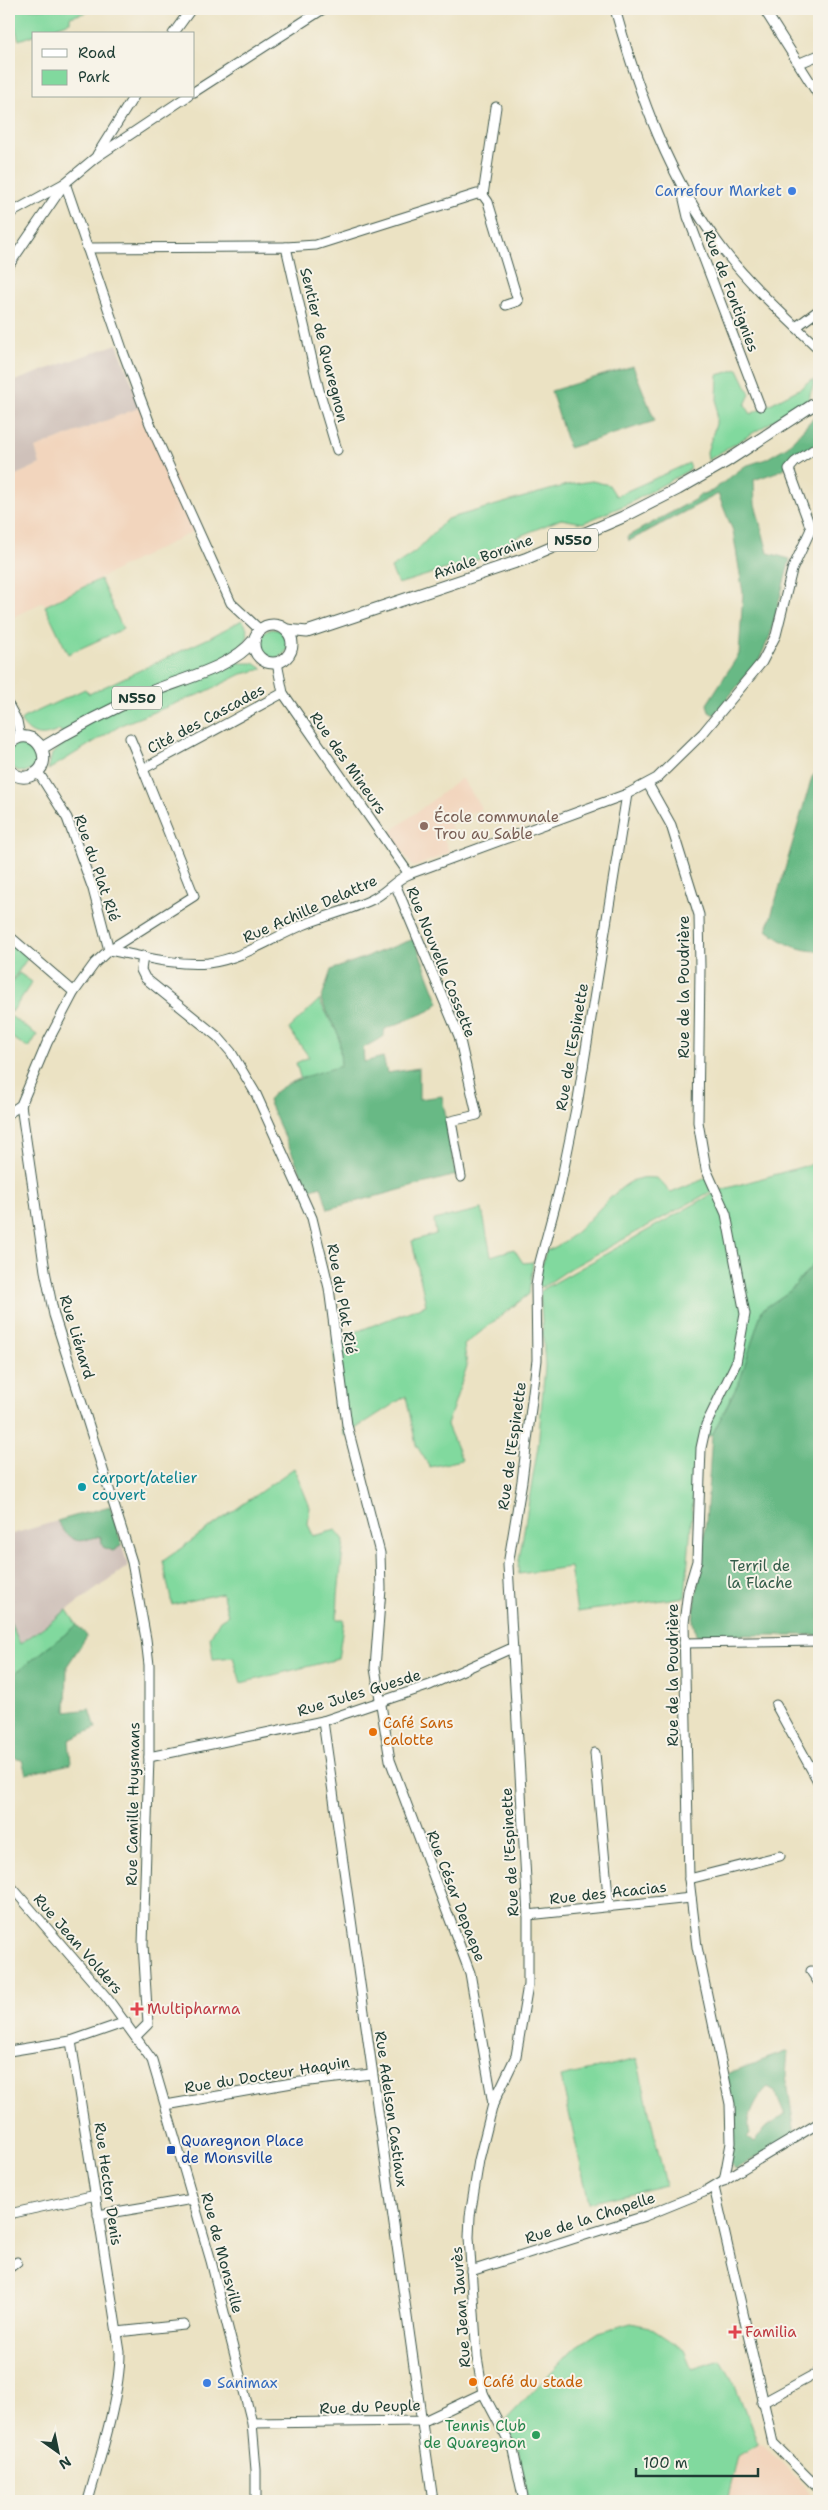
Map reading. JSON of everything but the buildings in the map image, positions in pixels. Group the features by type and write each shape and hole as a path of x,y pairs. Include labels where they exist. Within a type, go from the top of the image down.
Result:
{"main road":[{"name":"Axiale Boraine","path":"307,632 516,562 623,517 727,461 819,401"},
{"name":"N550","path":"42,748 81,725 148,693 237,657 254,640 260,630 272,624 287,630 307,632"},
{"path":"287,630 292,639 292,649"},
{"path":"277,663 286,658 307,632"},
{"path":"254,640 256,653 260,658"},
{"name":"N550","path":"237,657 260,658 271,663 277,663"},
{"path":"9,744 20,737 33,739 42,748 44,758 38,772 32,775 21,777 9,770"}],"street":[{"path":"174,32 191,9"},
{"path":"195,91 242,59 323,9"},
{"path":"615,9 648,114 693,207 724,251 761,294 819,350"},
{"path":"764,9 775,29 800,63 819,96"},
{"path":"800,63 819,55"},
{"path":"95,158 133,98"},
{"path":"9,214 65,183 95,158 185,98"},
{"path":"496,107 480,195 488,202 518,301 506,305"},
{"path":"65,183 150,424 232,603 260,630"},
{"path":"9,265 65,183"},
{"name":"Rue de Fontignies","path":"681,185 688,217 760,406"},
{"name":"Sentier de Quaregnon","path":"87,248 286,247 316,245 480,195"},
{"name":"Sentier de Quaregnon","path":"286,247 319,390 337,450"},
{"path":"796,327 819,310"},
{"path":"815,527 789,469 795,462 819,446"},
{"name":"Rue Achille Delattre","path":"109,950 191,963 220,961 248,951 327,915 369,901 395,884 401,877 627,794 648,784 703,733 762,662 776,635 792,570 815,527"},
{"name":"Rue des Mineurs","path":"277,663 283,693 409,874"},
{"name":"Cité des Cascades","path":"143,769 283,693"},
{"path":"9,706 17,721 20,737"},
{"name":"Cité des Cascades","path":"109,950 194,896 130,738"},
{"name":"Rue du Plat Rié","path":"38,772 67,818 93,890 109,950"},
{"name":"Rue de la Poudrière","path":"648,784 670,825 698,916 700,967 697,1114 706,1169 726,1214 745,1314 736,1364 706,1425 701,1448 697,1561 686,1606 684,1643 689,1879 697,1947 730,2104 731,2143 724,2181"},
{"name":"Rue de l'Espinette","path":"494,2104 516,2056 525,2013 528,1985 528,1915 508,1565 522,1481 537,1360 536,1286 540,1262 560,1187 578,1098 627,794"},
{"name":"Rue Nouvelle Cossette","path":"395,884 459,1036 477,1115 451,1122 461,1177"},
{"path":"9,936 74,992"},
{"path":"9,1114 21,1105 47,1043 74,992 94,963 109,950"},
{"name":"Rue du Plat Rié","path":"143,956 141,970 145,978 218,1037 231,1052 256,1094 312,1218 329,1288 347,1425 380,1553 381,1589 375,1668 379,1702"},
{"name":"Rue Liénard","path":"21,1105 45,1271 54,1315 134,1569"},
{"name":"Rue Camille Huysmans","path":"134,1569 149,1665 149,1757 142,1944 148,2024 136,2036"},
{"path":"684,1643 819,1641"},
{"name":"Rue Jules Guesde","path":"149,1757 323,1721 430,1685 512,1648"},
{"name":"Rue César Depaepe","path":"379,1702 394,1773 470,1973 494,2104"},
{"path":"776,1705 819,1782"},
{"name":"Rue Adelson Castiaux","path":"323,1721 434,2501"},
{"path":"595,1753 609,1907"},
{"path":"689,1879 780,1856"},
{"name":"Rue Jean Volders","path":"9,1884 126,2022"},
{"name":"Rue des Acacias","path":"528,1915 691,1898"},
{"path":"811,1971 819,1983"},
{"path":"9,2051 71,2041 126,2022"},
{"name":"Rue de Monsville","path":"126,2022 152,2060 211,2260 252,2423 256,2470 256,2501"},
{"name":"Rue Hector Denis","path":"71,2041 120,2352 119,2372 104,2442 88,2501"},
{"name":"Rue du Docteur Haquin","path":"166,2105 292,2083 372,2074"},
{"name":"Rue Jean Jaurès","path":"494,2104 478,2160 472,2195 469,2237 477,2357 483,2393 513,2450 524,2501"},
{"name":"Rue de la Chapelle","path":"471,2271 646,2216 714,2187 819,2123"},
{"path":"714,2187 762,2403 773,2443 819,2489"},
{"path":"9,2214 96,2195"},
{"path":"98,2216 193,2199"},
{"path":"9,2268 17,2262"},
{"path":"117,2332 184,2325"},
{"path":"762,2403 819,2372"},
{"name":"Rue du Peuple","path":"252,2423 424,2421 483,2393"}],"shaded area":[{"path":"117,344 141,407 35,448 40,464 9,478 9,383"},
{"path":"143,406 198,529 46,605 43,602 9,619 9,478 40,464 35,448"},
{"name":"École communale Trou au Sable","path":"462,778 482,809 449,820 454,835 444,839 450,853 413,867 389,833"},
{"path":"110,1506 128,1566 20,1644 9,1619 9,1535"},
{"path":"758,2444 763,2445 819,2501 727,2501 738,2456"}],"green space":[{"path":"9,9 98,9 70,17 70,22 42,32 32,32 32,35 19,40"},
{"path":"633,366 655,421 569,448 551,391"},
{"path":"738,369 750,394 745,405 751,414 801,388 809,381 815,380 808,400 708,460 707,452 716,424 718,375"},
{"path":"815,416 819,423 818,442 782,470 754,480 755,504 768,553 790,559 770,636 759,660 714,715 709,712 707,704 739,654 743,593 733,531 718,494 629,541 628,536 694,500 699,495 712,491 745,466 766,459 788,446"},
{"path":"689,463 691,469 630,503 583,523 561,519 515,538 508,550 398,584 391,568 415,552 447,519 567,485 592,481 609,485 616,496"},
{"path":"100,579 123,629 68,654 45,606"},
{"path":"242,620 248,634 243,644 235,651 239,663 254,663 263,669 242,674 205,692 123,724 48,770 52,754 66,741 60,730 43,735 34,734 21,722 23,718 85,689 89,694 209,638"},
{"path":"273,629 279,630 287,638 287,650 279,658 273,659 267,658 259,650 258,644 259,638 267,630"},
{"path":"24,742 35,746 39,757 35,768 24,772 13,768 9,757 13,746"},
{"path":"819,769 819,951 811,951 791,945 767,930 812,777"},
{"path":"9,939 29,956 9,985"},
{"path":"414,939 439,1003 429,1011 385,1029 383,1037 363,1048 364,1062 383,1057 387,1073 419,1068 419,1099 442,1096 456,1175 328,1209 321,1186 309,1190 268,1101 280,1088 290,1083 341,1066 339,1036 321,1000 331,970"},
{"path":"19,973 32,982 12,1012 9,1010 9,987"},
{"path":"319,1000 339,1036 341,1066 301,1080 296,1063 309,1057 289,1029"},
{"path":"9,1015 37,1035 29,1048 9,1036"},
{"path":"819,1162 819,1258 790,1291 762,1310 740,1381 712,1435 698,1440 685,1597 577,1612 570,1567 519,1574 518,1566 538,1446 545,1366 540,1291 724,1189"},
{"path":"709,1177 716,1192 708,1193 571,1268 543,1287 536,1286 546,1251 559,1245 572,1235 619,1190 630,1182 641,1178 657,1178 671,1193"},
{"path":"482,1209 491,1256 514,1249 523,1263 533,1262 529,1294 464,1345 467,1366 447,1425 462,1460 430,1467 416,1445 406,1396 344,1436 332,1341 426,1305 412,1241 436,1234 434,1220"},
{"name":"Terril de la Flache","path":"819,1258 819,1635 696,1635 693,1621 706,1520 712,1435 740,1380 762,1310 790,1291"},
{"path":"294,1468 310,1507 308,1524 313,1536 336,1530 344,1540 337,1619 344,1619 338,1659 241,1683 233,1657 213,1659 210,1637 220,1620 228,1615 222,1593 172,1605 163,1561"},
{"path":"110,1506 122,1545 113,1551 103,1547 101,1538 95,1537 81,1541 72,1538 57,1521"},
{"path":"67,1610 77,1625 9,1678 9,1619 20,1644"},
{"path":"77,1625 87,1636 67,1666 66,1712 90,1709 96,1728 69,1740 71,1764 26,1774 22,1760 14,1758 9,1751 9,1678"},
{"path":"788,2051 786,2075 795,2134 735,2170 730,2164 726,2074","holes":["768,2087 775,2091 785,2115 764,2129 754,2143 747,2138 750,2133 749,2121 753,2108"]},
{"path":"637,2059 666,2185 589,2203 561,2077"},
{"path":"631,2323 649,2327 684,2350 692,2369 721,2360 735,2385 758,2444 738,2456 727,2501 528,2501 518,2448 503,2423 573,2349 599,2332"}],"place":[{"name":"Carrefour Market","path":"792,191"},
{"name":"École communale Trou au Sable","path":"424,826"},
{"name":"carport/atelier couvert","path":"82,1487"},
{"name":"Café Sans calotte","path":"373,1732"},
{"name":"Multipharma","path":"137,2009"},
{"name":"Quaregnon Place de Monsville","path":"171,2150"},
{"name":"Familia","path":"735,2332"},
{"name":"Café du stade","path":"473,2382"},
{"name":"Sanimax","path":"207,2383"},
{"name":"Tennis Club de Quaregnon","path":"536,2435"}]}
